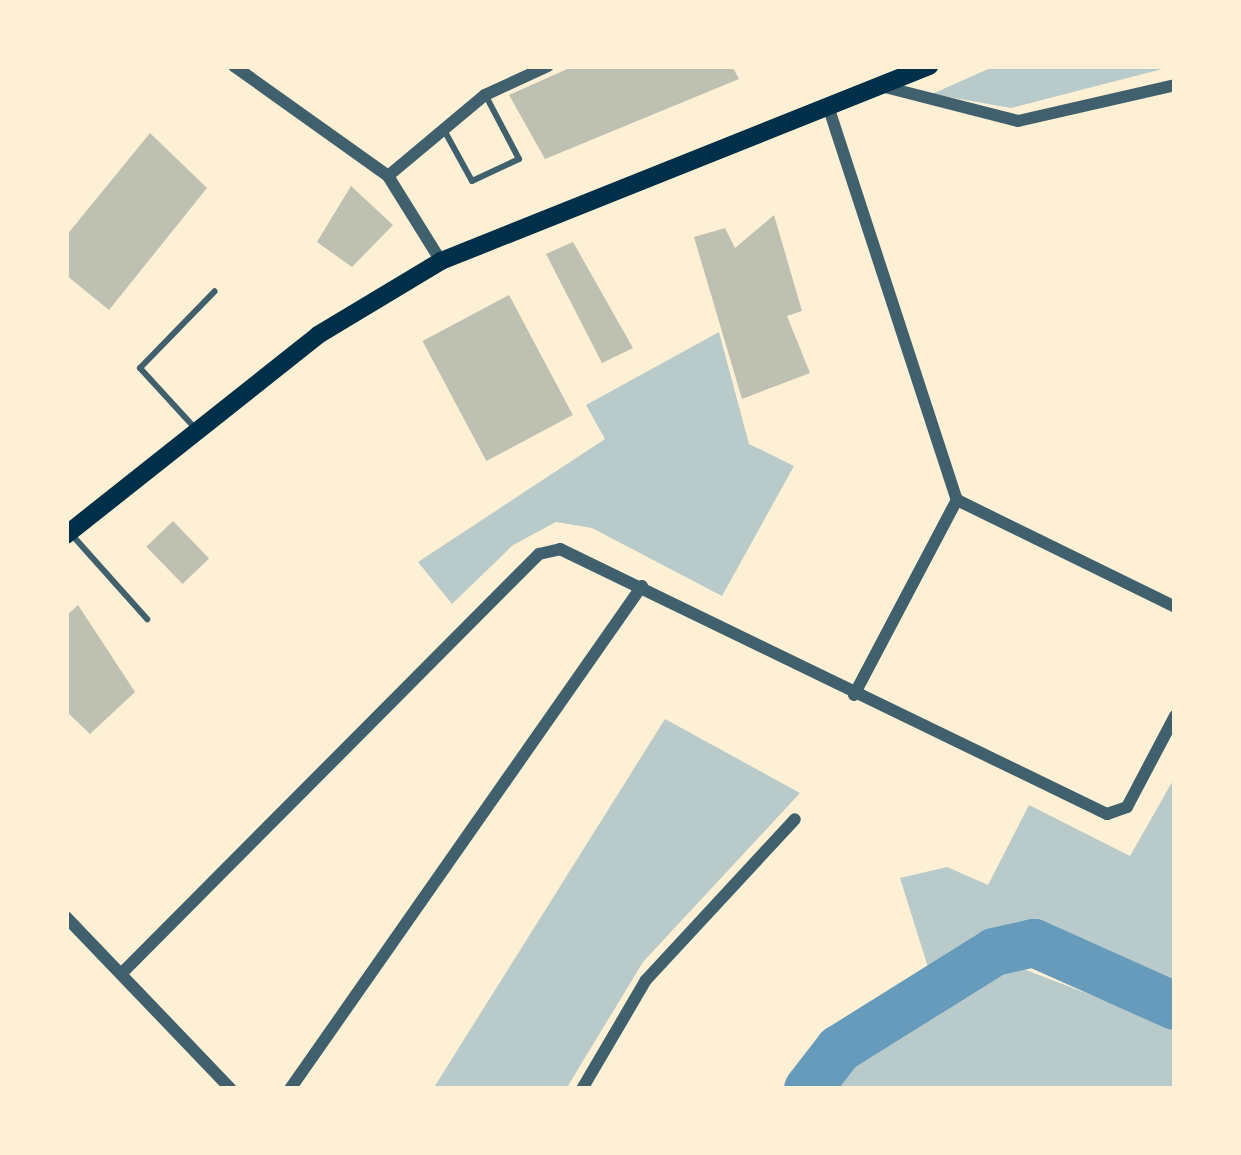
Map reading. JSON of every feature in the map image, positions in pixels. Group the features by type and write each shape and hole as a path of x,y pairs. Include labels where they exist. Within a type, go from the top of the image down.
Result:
{"main road":[{"path":"68,534 195,428 441,261 928,66"}],"street":[{"path":"388,176 485,95 548,66"},
{"path":"243,68 388,176 441,261"},
{"path":"885,87 1018,121 1175,85"},
{"path":"829,109 957,500 1175,607"},
{"path":"854,694 957,500"},
{"path":"121,974 539,554 583,553 854,694 1119,813 1175,716"},
{"path":"290,1089 642,586"},
{"path":"582,1089 646,980 795,819"},
{"path":"66,917 231,1089"}],"lane":[{"path":"442,127 472,181 519,159 485,95"},
{"path":"195,428 140,368 215,291"},
{"path":"68,534 147,619"}],"shaded area":[{"path":"995,66 1174,66 1011,108 932,94"},
{"path":"719,332 749,444 794,466 722,596 592,528 556,522 513,545 452,604 418,562 605,439 586,405"},
{"path":"665,719 800,793 643,962 566,1089 433,1089"},
{"path":"1175,777 1175,996 1040,934 995,943 932,980 900,878 947,867 988,885 1029,805 1130,856"},
{"path":"1018,967 1175,1027 1175,1089 835,1089 844,1068 895,1029"}],"building":[{"path":"574,66 732,66 739,79 545,159 509,95"},
{"path":"150,133 207,188 109,310 66,275 66,236"},
{"path":"351,186 393,225 352,267 317,242"},
{"path":"774,215 802,311 787,316 810,373 742,399 694,237 725,228 735,248"},
{"path":"573,242 633,348 602,363 546,254"},
{"path":"509,295 573,415 486,461 422,341"},
{"path":"173,521 209,558 183,584 146,547"},
{"path":"78,605 135,692 90,734 66,711 66,616"}],"waterway":[{"path":"808,1089 839,1049 994,952 1034,943 1175,1006"}]}
